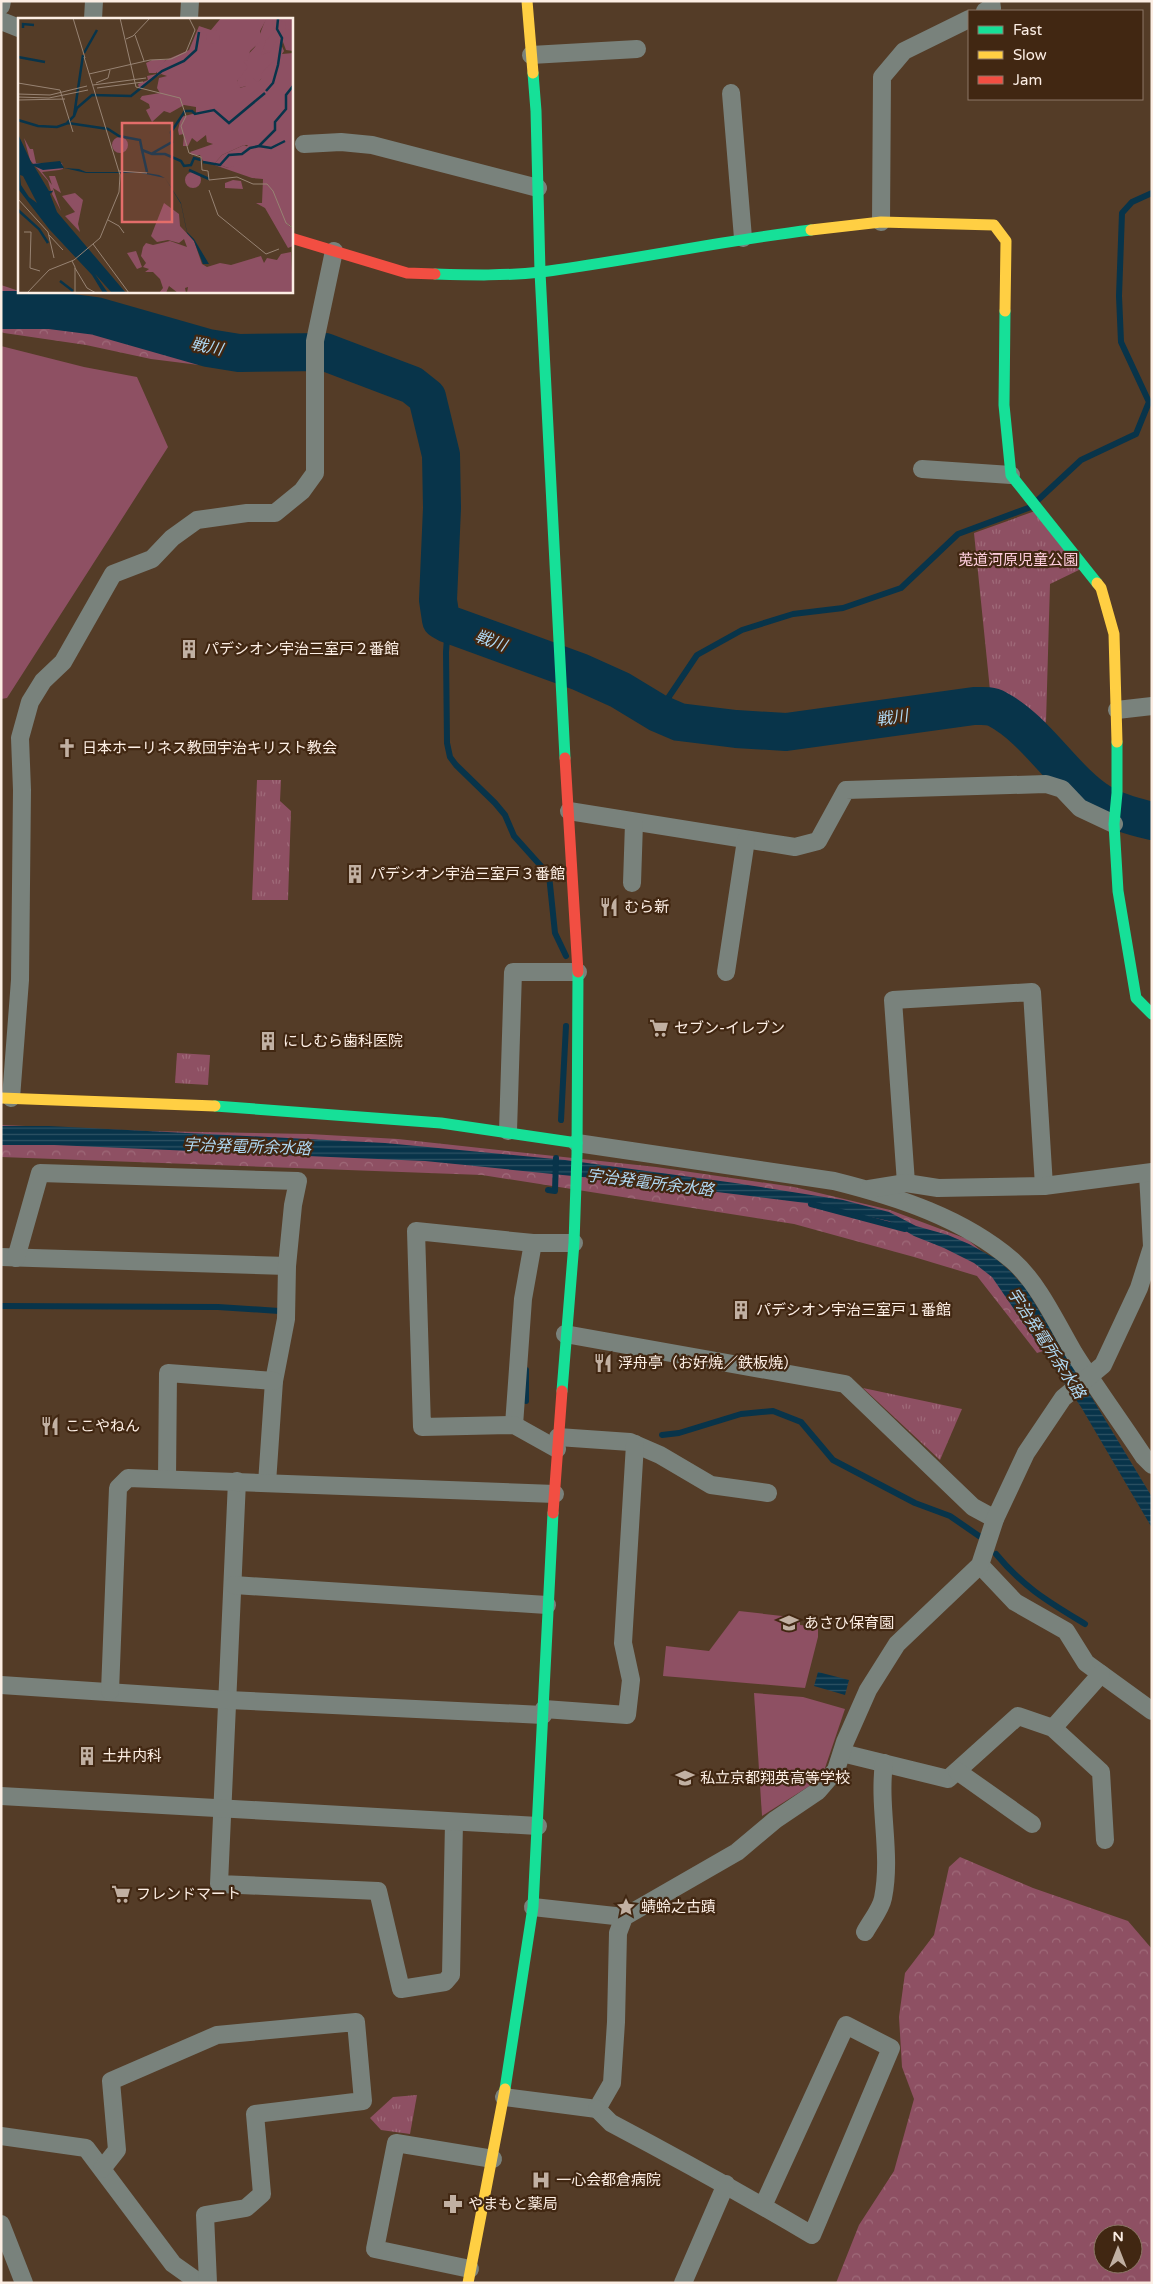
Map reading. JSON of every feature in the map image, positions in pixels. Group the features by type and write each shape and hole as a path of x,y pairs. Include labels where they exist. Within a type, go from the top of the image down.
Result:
{"street":[{"path":"1,6 2,1"},
{"path":"93,18 94,1"},
{"path":"189,18 190,1"},
{"path":"492,2159 396,2142 375,2249 469,2276 492,2159 504,2097 533,1907 544,1712 547,1605 565,1334 574,1243 577,1149 570,972 568,811 540,272 538,188 527,1"},
{"path":"881,222 882,77 904,51 968,19"},
{"path":"1,20 18,28"},
{"path":"531,55 637,50"},
{"path":"731,93 743,238"},
{"path":"304,144 341,142 372,144 538,188"},
{"path":"292,238 407,274 467,275 540,272 743,238 881,222 994,225 1006,241 1004,405 1011,475 1101,588 1114,634 1117,710 1114,821 1118,891 1136,998 1152,1014"},
{"path":"334,251 314,349 315,474 302,491 275,513 247,513 198,520 172,538 152,559 113,574 63,662 43,681 30,702 20,738 22,790 20,980 6,1098 286,1110 508,1131 577,1149 819,1179 866,1189 924,1209 971,1230 1014,1262 1034,1287 1089,1377 1144,1457 1152,1465"},
{"path":"922,469 1011,475"},
{"path":"1117,710 1152,706"},
{"path":"568,811 634,823 796,847 818,841 846,790 1046,784 1062,789 1080,808 1114,821"},
{"path":"632,883 634,823"},
{"path":"726,972 746,840"},
{"path":"508,1131 513,972 570,972"},
{"path":"906,1184 893,1000 1032,992 1044,1186"},
{"path":"266,1483 274,1381 286,1320 287,1266 293,1205 298,1181 40,1173 8,1257 287,1266"},
{"path":"533,1907 624,1918 737,1852 775,1820 818,1791 836,1770 868,1690 897,1644 980,1565 994,1519 1026,1453 1063,1398 1103,1364 1145,1290 1152,1246 1150,1173 1044,1186 938,1188 906,1184 866,1189"},
{"path":"574,1243 534,1243 416,1231 422,1427 514,1425 557,1443 630,1442 660,1455 711,1485 768,1493"},
{"path":"514,1425 523,1299 534,1243"},
{"path":"565,1334 844,1384 973,1507 994,1519"},
{"path":"167,1479 168,1373 274,1381"},
{"path":"1,1685 228,1700 628,1715 631,1680 623,1644 635,1444"},
{"path":"110,1691 118,1488 128,1478 555,1494"},
{"path":"238,1482 220,1884 378,1891 401,1989 445,1982 451,1975 454,1822"},
{"path":"980,1565 1015,1602 1066,1631 1086,1663 1152,1711"},
{"path":"234,1585 547,1605"},
{"path":"1052,1728 1101,1674"},
{"path":"842,1753 948,1779 1018,1716 1052,1728 1101,1772 1105,1840"},
{"path":"865,1932 883,1899 886,1851 881,1798 884,1763"},
{"path":"957,1771 1032,1824"},
{"path":"1,1796 538,1826"},
{"path":"597,2109 612,2083 616,2022 618,1933 624,1918"},
{"path":"102,2169 117,2150 111,2080 217,2035 356,2022 362,2101 255,2114 262,2194 246,2208 205,2215 208,2283"},
{"path":"504,2097 597,2109 611,2123 726,2184 763,2206 812,2235 891,2048 846,2024 763,2206"},
{"path":"1,2136 86,2148 173,2264 200,2283"},
{"path":"683,2283 726,2184"},
{"path":"1,2224 24,2283"}],"green space":[{"path":"1,285 18,292 117,306 153,315 214,332 228,347 199,365 151,359 86,345 1,332"},
{"path":"1,346 84,367 137,377 168,447 7,698 1,699"},
{"name":"莵道河原児童公園","path":"1035,511 1081,569 1050,584 1046,722 1033,731 991,700 974,533"},
{"path":"257,780 281,780 280,801 291,811 288,900 252,900"},
{"path":"177,1053 210,1055 208,1085 175,1083"},
{"path":"1,1125 146,1131 309,1134 398,1139 656,1167 794,1187 890,1210 967,1239 1004,1270 1059,1346 1037,1353 977,1276 794,1224 482,1175 1,1157"},
{"path":"863,1388 962,1409 940,1460"},
{"path":"739,1611 800,1618 800,1625 818,1627 818,1637 805,1688 663,1676 666,1646 709,1651"},
{"path":"754,1693 803,1697 845,1709 824,1771 811,1785 762,1816"},
{"path":"960,1857 1033,1888 1128,1921 1152,1949 1152,2283 836,2283 859,2225 894,2171 914,2099 902,2067 899,2017 905,1973 934,1935 949,1867"},
{"path":"417,2095 410,2134 381,2130 370,2118 393,2097"}],"water":[{"path":"1,1126 49,1126 385,1143 565,1160 843,1200 889,1212 916,1226 948,1235 969,1244 996,1259 1026,1289 1152,1497 1152,1528 1081,1407 992,1277 974,1263 914,1236 889,1221 806,1203 652,1184 425,1161 54,1145 1,1145"},
{"path":"818,1672 849,1680 845,1695 814,1686"}],"waterway":[{"path":"1038,500 1081,460 1136,434 1149,402 1121,342 1119,296 1122,213 1132,202 1152,193"},
{"name":"戦川","path":"1,310 49,310 96,316 208,348 239,353 325,352 412,385 427,397 441,455 442,508 438,600 441,620 448,624 580,672 620,690 658,713 679,722 736,729 786,732 974,706 992,707 1025,729 1075,782 1101,803 1119,812 1152,821"},
{"path":"658,713 697,655 742,630 793,614 843,608 901,588 958,534 1031,507"},
{"path":"448,624 446,652 447,743 450,757 495,803 505,815 514,836 549,875 555,933 566,956"},
{"path":"561,1120 566,1026"},
{"path":"548,1190 555,1191 556,1158"},
{"name":"宇治発電所余水路","path":"811,1204 905,1229"},
{"path":"1,1306 218,1307 279,1311"},
{"path":"526,1370 526,1401"},
{"path":"662,1435 679,1433 741,1414 773,1411 801,1422 833,1460 915,1503 950,1516 979,1536"},
{"path":"996,1554 1027,1585 1048,1601 1085,1624"}],"traffic: fast":[{"path":"533,73 536,111 540,272 565,758"},
{"path":"435,274 502,275 541,272 811,230"},
{"path":"1005,311 1004,405 1011,475 1097,583"},
{"path":"1117,742 1117,793 1114,824 1118,891 1136,998 1152,1014"},
{"path":"562,1391 574,1243 577,1154 578,972"},
{"path":"215,1106 441,1123 577,1143"},
{"path":"505,2089 533,1907 553,1513"}],"traffic: slow":[{"path":"527,1 533,73"},
{"path":"811,230 881,222 994,225 1006,241 1005,311"},
{"path":"1097,583 1101,588 1114,634 1117,742"},
{"path":"1,1098 215,1106"},
{"path":"468,2283 505,2089"}],"traffic: jam":[{"path":"292,238 407,273 435,274"},
{"path":"565,758 578,972"},
{"path":"553,1513 562,1391"}],"place":[{"name":"パデシオン宇治三室戸２番館","path":"189,649"},
{"name":"日本ホーリネス教団宇治キリスト教会","path":"67,748"},
{"name":"パデシオン宇治三室戸３番館","path":"355,874"},
{"name":"むら新","path":"609,907"},
{"name":"セブン-イレブン","path":"659,1028"},
{"name":"にしむら歯科医院","path":"268,1041"},
{"name":"パデシオン宇治三室戸１番館","path":"741,1310"},
{"name":"浮舟亭（お好焼／鉄板焼）","path":"603,1363"},
{"name":"ここやねん","path":"50,1426"},
{"name":"あさひ保育園","path":"789,1623"},
{"name":"土井内科","path":"87,1756"},
{"name":"私立京都翔英高等学校","path":"685,1778"},
{"name":"フレンドマート","path":"121,1894"},
{"name":"蜻蛉之古蹟","path":"626,1907"},
{"name":"一心会都倉病院","path":"541,2180"},
{"name":"やまもと薬局","path":"453,2204"}]}
